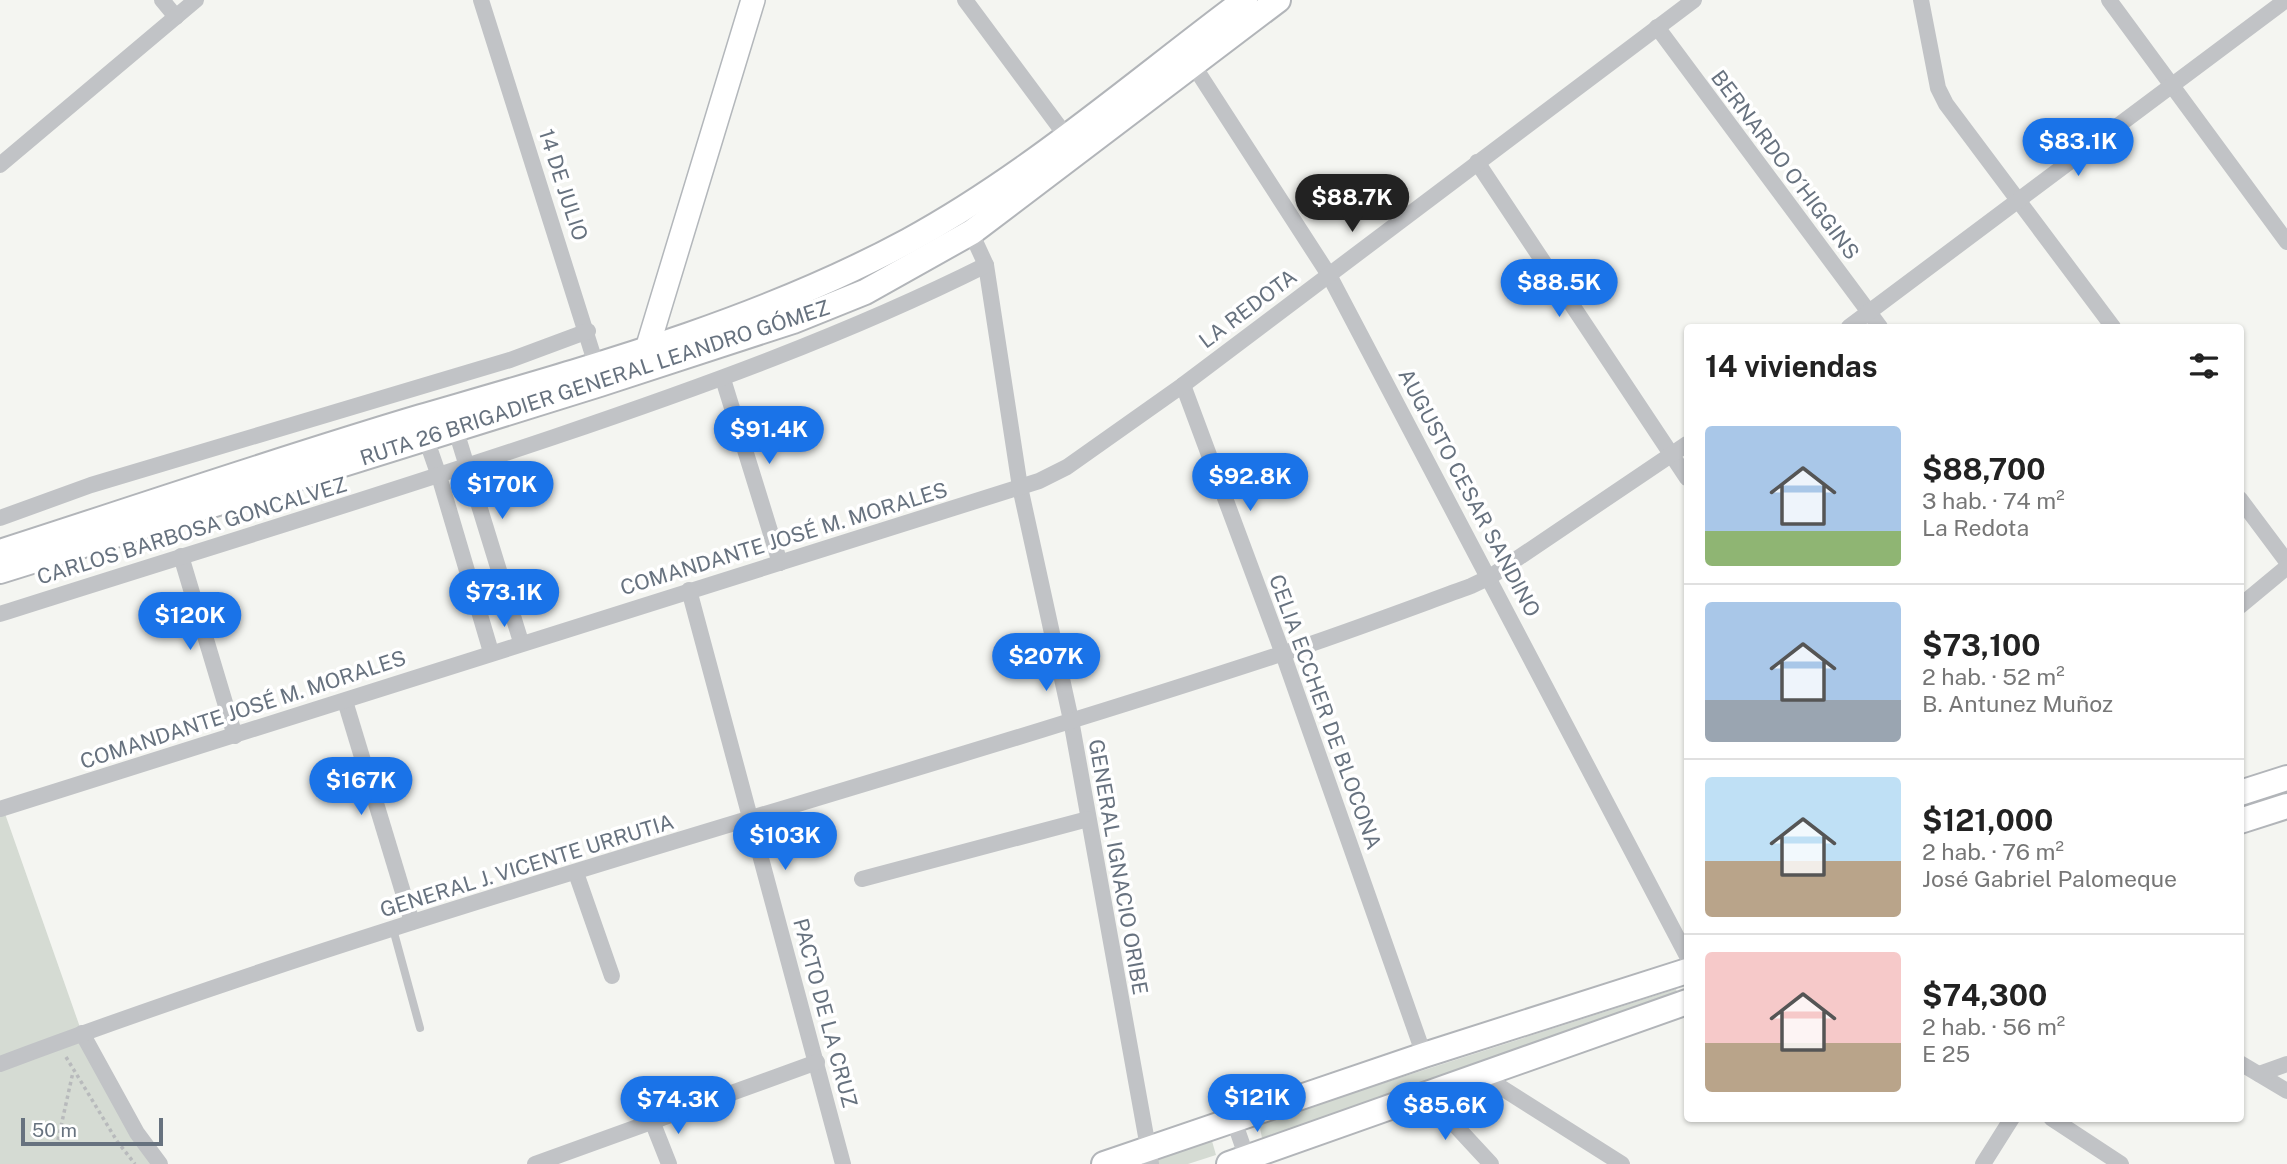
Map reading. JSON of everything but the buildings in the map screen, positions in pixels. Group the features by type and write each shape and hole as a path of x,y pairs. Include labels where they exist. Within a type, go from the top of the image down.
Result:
{"main road":[{"name":"RUTA 26 BRIGADIER GENERAL LEANDRO GÓMEZ","path":"966,222 1066,136 1245,0"},
{"name":"RUTA 26 BRIGADIER GENERAL LEANDRO GÓMEZ","path":"0,552 453,420 648,358 789,299 906,242 966,222 1192,64 1278,0"},
{"name":"RUTA 26 BRIGADIER GENERAL LEANDRO GÓMEZ","path":"0,571 422,429"},
{"path":"2244,792 2287,778"},
{"path":"2244,820 2287,806"},
{"path":"1104,1164 1149,1156 1233,1118 1684,972"},
{"path":"1241,1162 1684,1003"}],"street":[{"path":"162,0 176,17"},
{"path":"0,165 196,0"},
{"name":"14 DE JULIO","path":"481,0 588,331 599,373"},
{"path":"648,358 753,0"},
{"path":"965,0 1066,136"},
{"name":"LA REDOTA","path":"1020,487 1067,467 1183,385 1693,0"},
{"path":"1920,0 1938,88 1946,104 2111,324"},
{"path":"2109,0 2287,242"},
{"path":"1853,324 2286,0"},
{"name":"BERNARDO O´HIGGINS","path":"1657,27 1878,324"},
{"name":"AUGUSTO CESAR SANDINO","path":"1192,64 1329,275 1684,950"},
{"path":"1477,162 1684,474"},
{"name":"GENERAL IGNACIO ORIBE","path":"966,222 986,265 1020,487 1071,720 1149,1156"},
{"name":"CARLOS BARBOSA GONCALVEZ","path":"0,614 439,476 723,379 896,310 986,265"},
{"path":"0,518 91,485 510,360 588,331"},
{"path":"723,379 780,563"},
{"name":"CELIA ECCHER DE BLOCONA","path":"1183,385 1283,654 1424,1055"},
{"path":"453,420 521,642"},
{"path":"422,429 439,476 491,652"},
{"name":"GENERAL J. VICENTE URRUTIA","path":"0,1064 82,1033 412,922 1283,654 1490,577 1684,446"},
{"name":"COMANDANTE JOSÉ M. MORALES","path":"0,809 345,701 521,642 1020,487"},
{"path":"2244,505 2287,565 2244,603"},
{"path":"180,556 235,736"},
{"name":"PACTO DE LA CRUZ","path":"689,590 843,1164"},
{"path":"345,701 412,922"},
{"path":"862,878 1088,819"},
{"path":"576,873 612,976"},
{"path":"82,1033 132,1124 160,1164"},
{"path":"535,1164 817,1062"},
{"path":"2259,1074 2287,1064"},
{"path":"2244,1065 2287,1091"},
{"path":"1483,1076 1622,1164"},
{"path":"1427,1095 1491,1164"},
{"path":"1233,1118 1241,1162"},
{"path":"652,1121 669,1164"},
{"path":"1983,1164 2009,1122"},
{"path":"2057,1122 2121,1164"}],"lane":[{"path":"393,929 420,1028"}],"path":[{"path":"58,1054 70,1060 117,1141 135,1164"},
{"path":"58,1140 74,1070"}],"shaded area":[{"path":"3,808 82,1033 160,1164 0,1164 0,809"},
{"path":"1676,989 1678,995 1523,1052 1262,1138 1259,1123"},
{"path":"1212,1141 1216,1155 1188,1164 1158,1164 1156,1159"}]}
